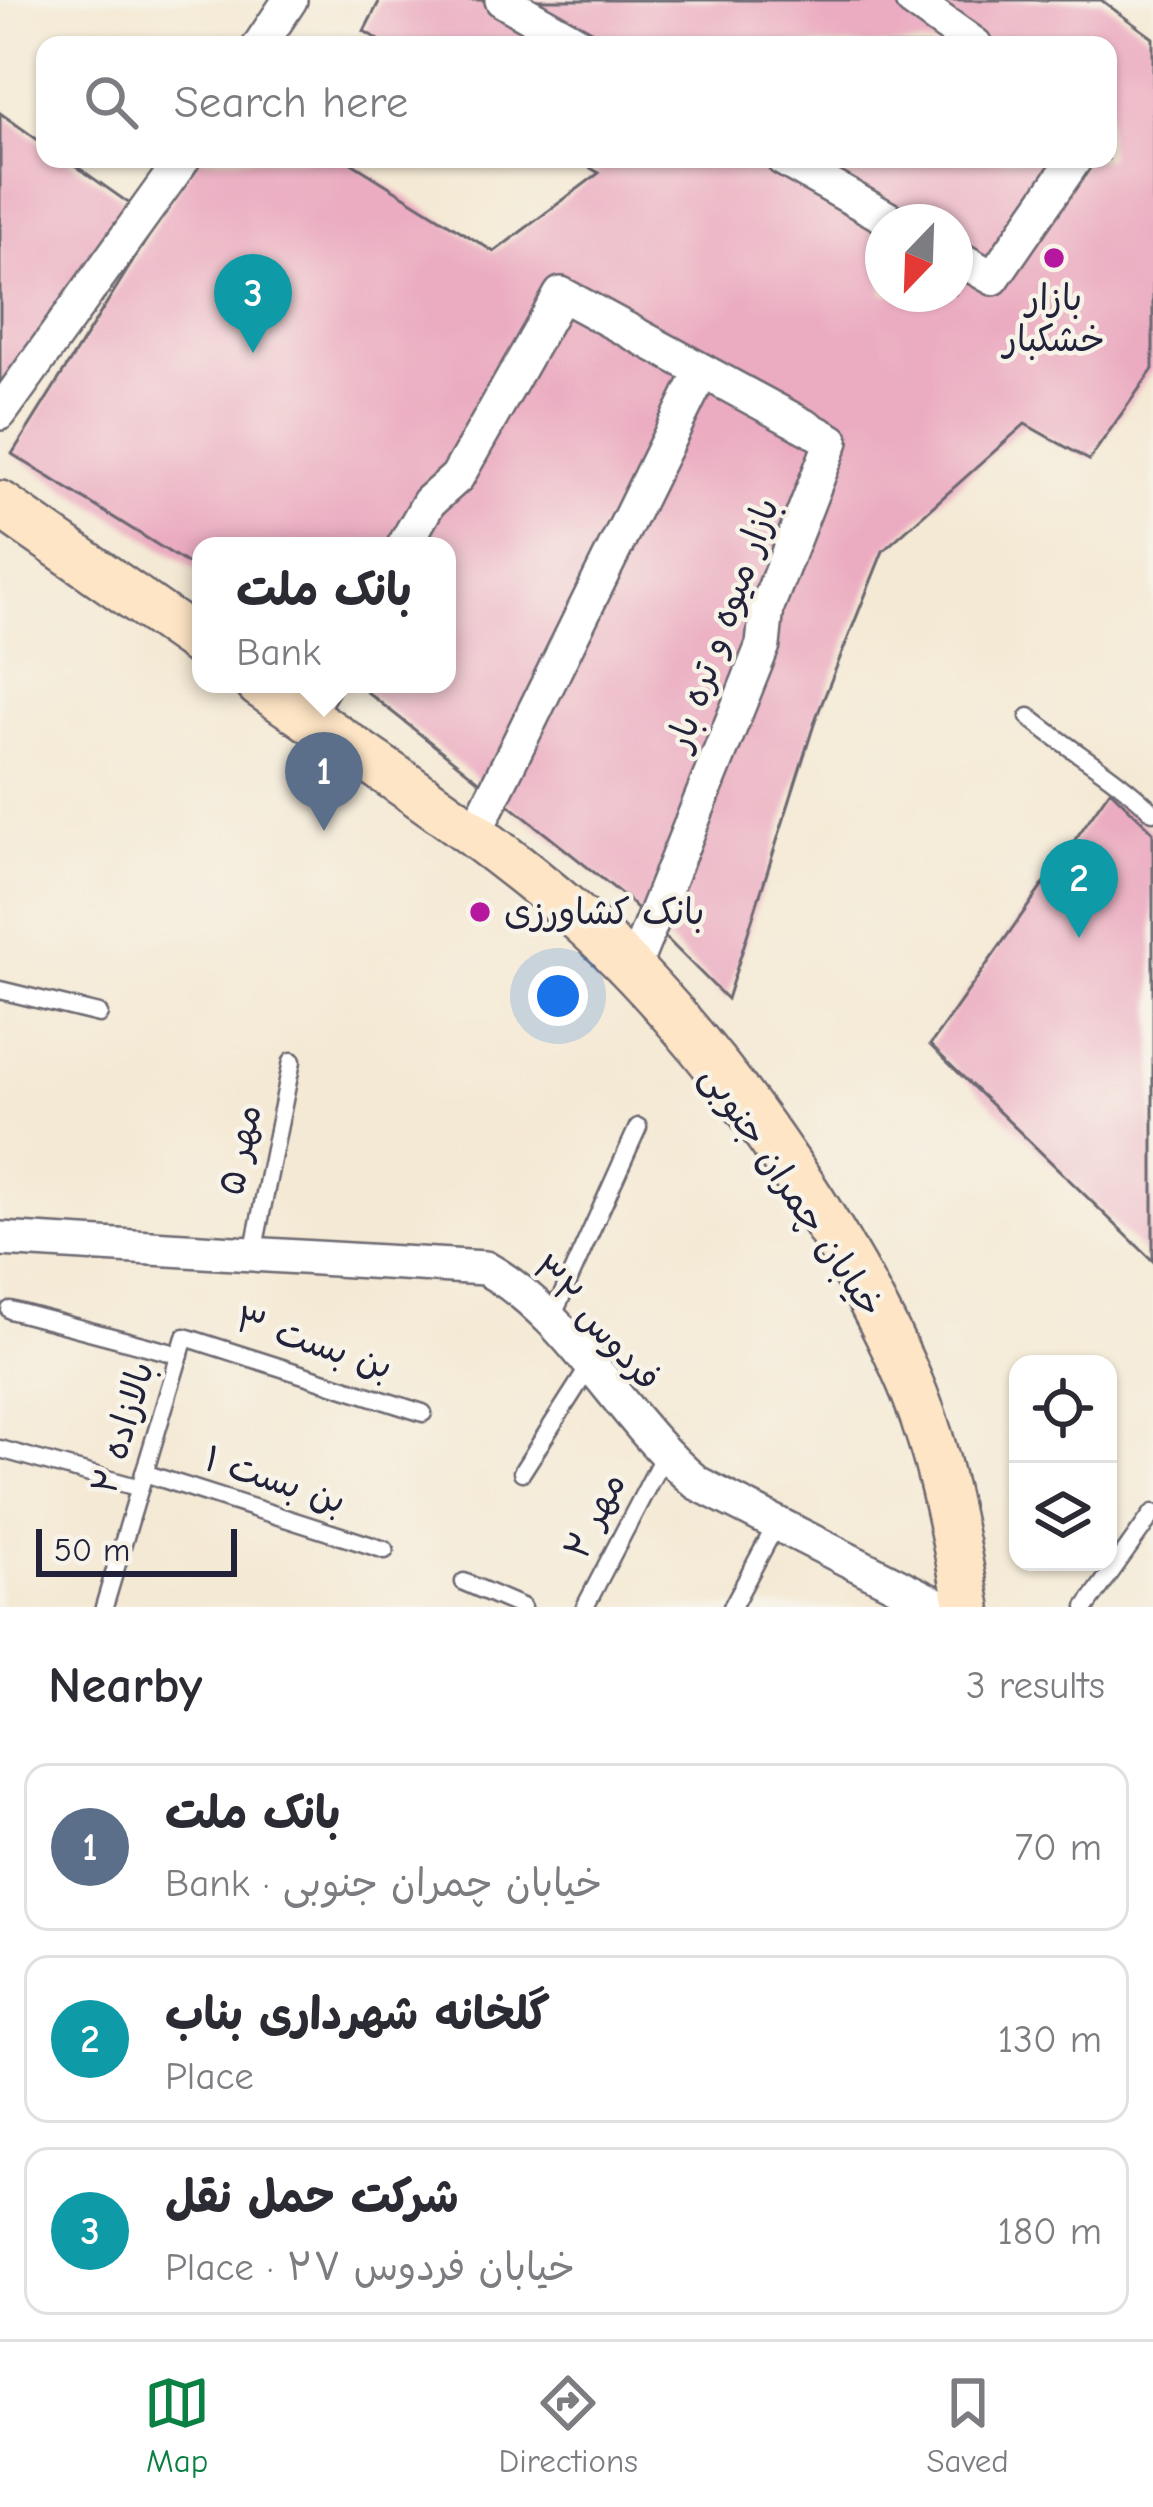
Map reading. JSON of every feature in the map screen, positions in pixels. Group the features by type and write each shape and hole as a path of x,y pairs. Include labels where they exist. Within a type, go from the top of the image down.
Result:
{"main road":[{"path":"0,504 192,638"},
{"name":"خیابان چمران جنوبی","path":"315,700 575,916 632,971 749,1113 875,1312 927,1432 968,1607"}],"street":[{"path":"266,36 290,0"},
{"path":"502,0 565,36"},
{"path":"913,0 963,36"},
{"path":"0,413 177,168"},
{"path":"799,168 865,206"},
{"path":"973,266 993,278 1069,168"},
{"name":"بازار میوه و تره بار","path":"409,537 429,502 457,477 561,294 832,441 767,608 763,644 632,971"},
{"path":"473,834 702,371"},
{"name":"فردوس ۳۲","path":"0,1239 484,1268 508,1281 550,1322 664,1455 697,1483 941,1607"}],"lane":[{"path":"1029,717 1097,772 1116,776 1153,812"},
{"path":"0,990 99,1014"},
{"name":"مهر ۵","path":"253,1252 292,1061"},
{"path":"550,1322 638,1127"},
{"path":"10,1310 180,1355"},
{"name":"بالازاده ۲","path":"104,1607 185,1337"},
{"name":"بن بست ۳","path":"185,1337 423,1413"},
{"path":"522,1472 589,1367"},
{"name":"بن بست ۱","path":"0,1449 142,1481 385,1550"},
{"name":"مهر ۲","path":"585,1607 664,1455"},
{"path":"1086,1607 1153,1513"},
{"path":"732,1607 776,1525"},
{"path":"464,1582 522,1607"}],"building":[{"path":"380,0 1101,0 1153,38 1153,369 1089,460 1025,424 883,551 816,718 727,999 624,896 368,693 456,693 456,537 192,537 192,566 12,454 191,168 359,168 494,252 599,173 590,168 1117,168 1117,36 372,36 364,31"},
{"path":"0,113 36,139 36,168 79,168 130,204 0,392"},
{"path":"1110,790 1153,832 1153,1261 930,1045"}],"place":[{"name":"بازار خشکبار","path":"1054,258"},
{"name":"شرکت حمل نقل","path":"253,353"},
{"name":"بانک ملت","path":"324,831"},
{"name":"بانک کشاورزی","path":"480,912"},
{"name":"گلخانه شهرداری بناب","path":"1079,938"}]}
